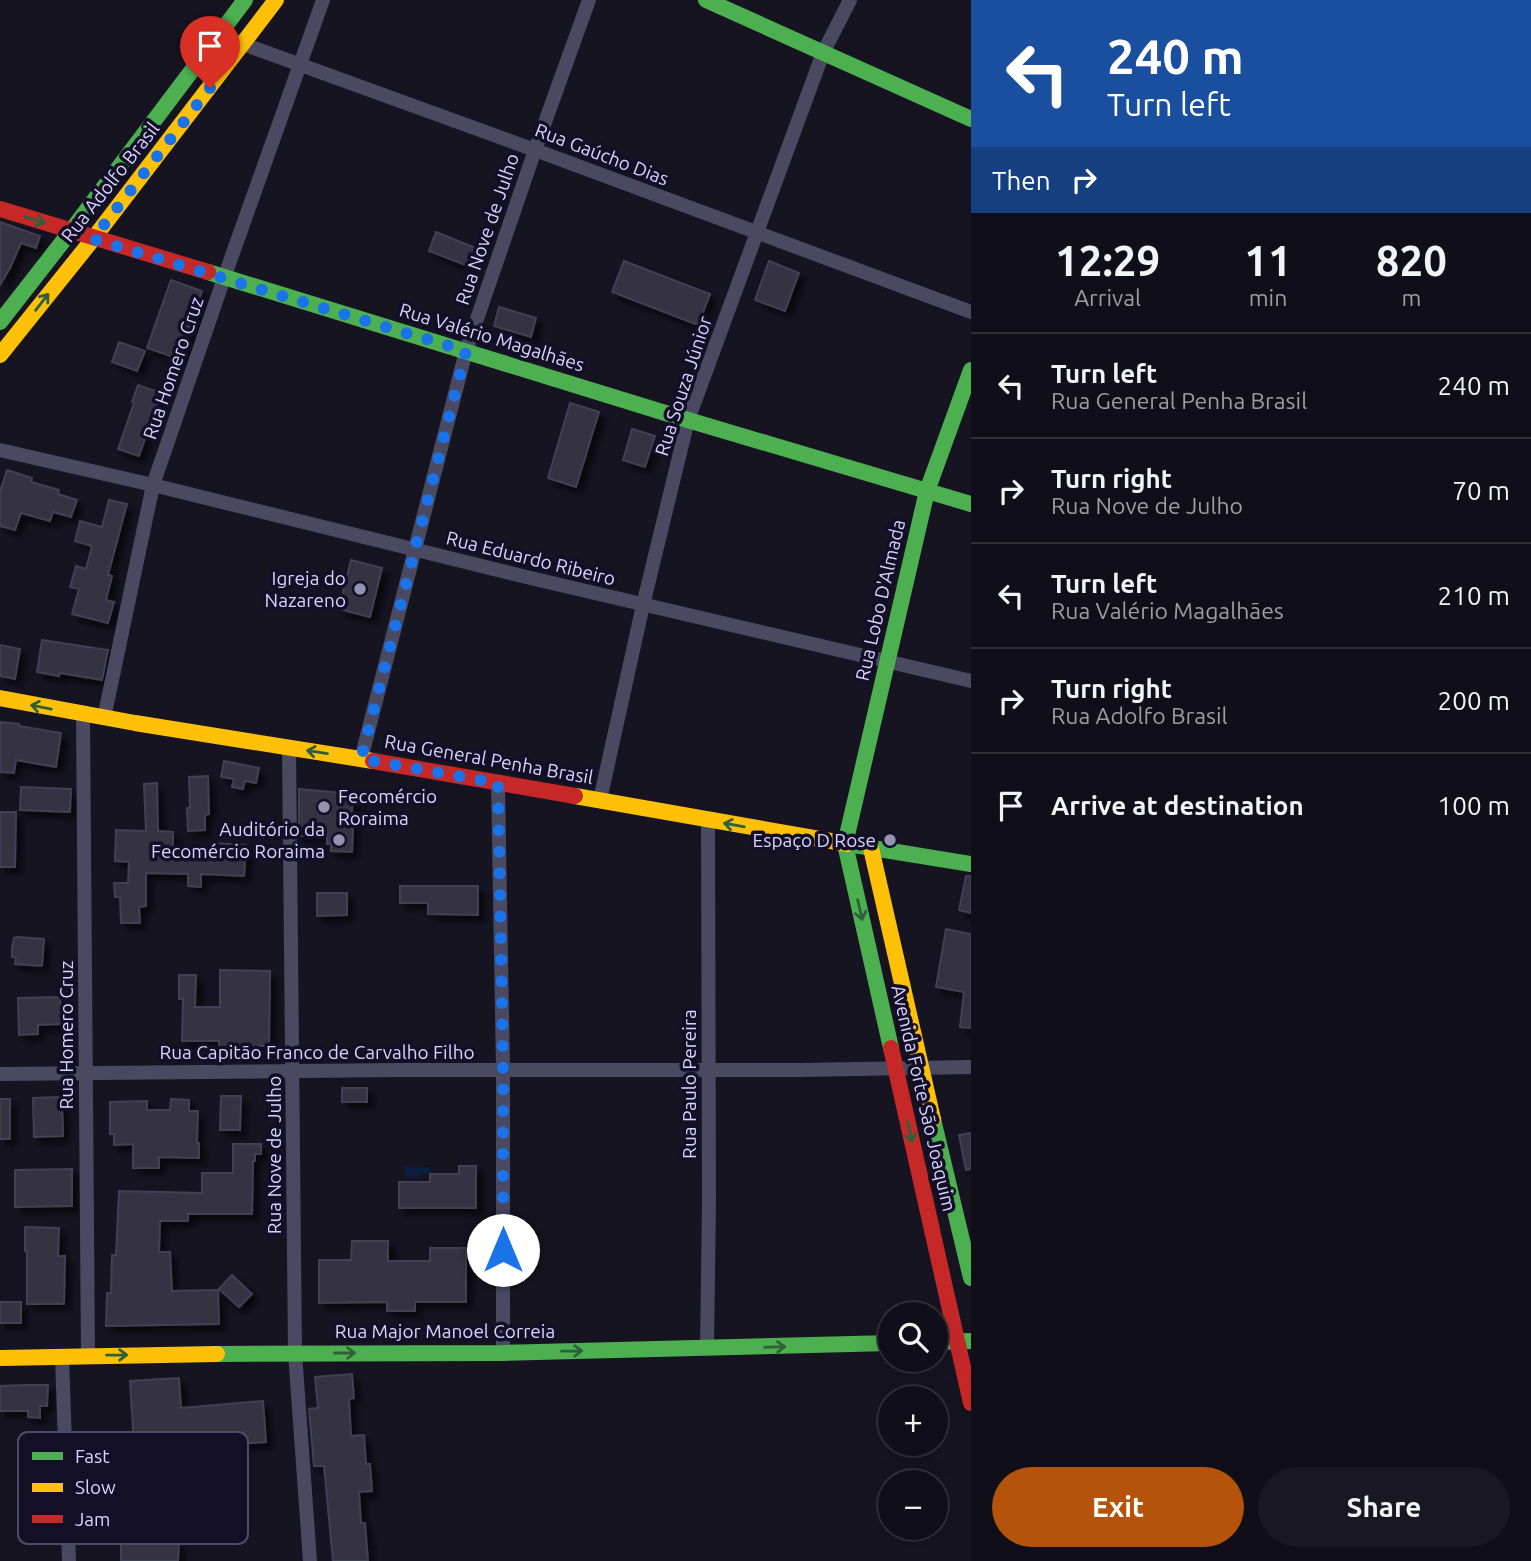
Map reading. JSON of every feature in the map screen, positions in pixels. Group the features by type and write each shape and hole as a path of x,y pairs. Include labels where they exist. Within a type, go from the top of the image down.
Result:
{"street":[{"name":"Rua Adolfo Brasil","path":"0,322 245,0"},
{"name":"Rua Adolfo Brasil","path":"0,355 93,239 276,0"},
{"name":"Rua Homero Cruz","path":"104,718 153,485 323,0"},
{"name":"Rua Nove de Julho","path":"361,759 466,351 589,0"},
{"path":"706,0 971,119"},
{"name":"Rua Souza Júnior","path":"600,800 643,605 688,421 823,53 850,0"},
{"name":"Rua Gaúcho Dias","path":"219,34 971,312"},
{"name":"Rua Valério Magalhães","path":"0,209 688,421 971,504"},
{"name":"Rua Lobo D'Almada","path":"845,844 927,491 971,370"},
{"name":"Rua Eduardo Ribeiro","path":"0,450 971,681"},
{"name":"Rua General Penha Brasil","path":"0,698 83,715 361,759 971,864"},
{"name":"Rua Homero Cruz","path":"83,715 88,1356"},
{"name":"Rua Nove de Julho","path":"289,748 295,1353 310,1561"},
{"path":"498,783 503,1070 503,1353"},
{"name":"Rua Paulo Pereira","path":"707,1348 708,820"},
{"name":"Avenida Forte São Joaquim","path":"845,844 925,1198 964,1341 971,1404"},
{"name":"Avenida Forte São Joaquim","path":"871,848 920,1068 971,1278"},
{"name":"Rua Capitão Franco de Carvalho Filho","path":"0,1074 895,1069 971,1066"},
{"name":"Rua Major Manoel Correia","path":"0,1357 503,1353 878,1343"},
{"path":"62,1357 65,1432"}],"water":[{"path":"405,1167 431,1167 431,1173 421,1173 420,1177 405,1177"}],"building":[{"path":"0,222 40,236 36,248 21,243 0,285"},
{"path":"436,232 476,248 468,266 429,251"},
{"path":"624,261 710,294 698,325 612,292"},
{"path":"769,261 799,273 785,311 755,300"},
{"path":"171,280 202,291 179,359 147,348"},
{"path":"499,307 536,318 531,337 494,326"},
{"path":"119,342 145,351 137,371 112,362"},
{"path":"138,385 161,393 139,456 118,449"},
{"path":"570,403 599,412 576,487 548,478"},
{"path":"632,429 655,436 645,467 623,460"},
{"path":"7,470 32,478 31,482 59,490 58,494 77,500 71,517 53,512 50,521 21,513 15,530 0,526 0,492"},
{"path":"109,500 127,504 108,575 112,576 106,600 114,602 108,623 72,614 79,589 70,587 76,566 86,569 92,546 75,541 80,521 102,527"},
{"name":"Igreja do Nazareno","path":"351,560 382,568 370,617 339,609"},
{"path":"42,640 108,650 102,680 37,672"},
{"path":"0,645 20,649 15,679 0,676"},
{"path":"0,722 61,733 56,767 16,760 14,773 0,772"},
{"path":"224,761 259,768 256,783 245,781 243,789 232,787 234,779 221,777"},
{"path":"208,776 209,814 205,815 205,830 188,831 189,777"},
{"path":"157,783 158,831 173,832 173,852 214,854 214,843 246,845 244,876 201,874 201,887 188,886 188,874 146,873 146,906 139,907 140,923 121,923 120,897 115,897 114,883 128,883 129,862 115,861 116,830 146,831 144,784"},
{"path":"21,787 71,789 70,812 20,810"},
{"name":"Fecomércio Roraima","path":"299,789 353,794 352,852 331,851 331,844 327,844 327,835 299,836"},
{"path":"0,812 16,812 15,867 0,867"},
{"path":"966,876 971,876 971,913 959,910"},
{"path":"400,886 478,886 478,915 428,914 428,903 400,903"},
{"path":"317,893 347,893 347,915 317,916"},
{"path":"946,929 971,934 971,1028 960,1027 964,992 936,987"},
{"path":"14,938 44,939 42,966 15,964 12,948"},
{"path":"220,970 270,971 269,1046 219,1046 219,1041 182,1041 183,999 179,999 179,975 196,975 195,1007 220,1007"},
{"path":"60,997 61,1024 38,1025 38,1034 19,1035 18,998"},
{"path":"342,1088 367,1088 367,1102 342,1102"},
{"path":"221,1096 241,1096 240,1130 220,1130"},
{"path":"62,1097 63,1136 34,1137 33,1098"},
{"path":"0,1099 10,1099 10,1139 0,1139"},
{"path":"171,1099 189,1100 189,1111 198,1111 199,1158 159,1157 159,1168 133,1168 133,1144 114,1145 114,1134 110,1134 110,1102 147,1101 147,1110 170,1110"},
{"path":"971,1133 971,1169 966,1170 959,1135"},
{"path":"233,1144 261,1144 261,1154 255,1154 253,1161 252,1214 188,1214 188,1221 160,1221 159,1252 170,1252 172,1291 218,1290 219,1324 106,1326 107,1293 111,1293 112,1255 116,1255 119,1191 202,1193 202,1173 233,1173"},
{"path":"459,1166 476,1166 476,1208 399,1208 399,1182 430,1182 430,1174 459,1174"},
{"path":"72,1169 72,1206 15,1207 15,1170"},
{"path":"25,1227 59,1228 58,1256 65,1256 64,1304 27,1304"},
{"path":"352,1241 388,1241 388,1261 430,1261 430,1248 466,1248 466,1302 415,1302 415,1311 387,1311 387,1302 319,1303 319,1260 351,1260"},
{"path":"232,1275 252,1294 239,1307 219,1289"},
{"path":"0,1302 21,1302 21,1323 0,1323"},
{"path":"352,1374 354,1398 349,1399 351,1436 364,1435 366,1464 370,1464 372,1491 359,1492 368,1561 333,1561 324,1466 314,1466 309,1409 318,1408 315,1377"},
{"path":"179,1378 181,1408 263,1401 266,1442 248,1443 248,1432 133,1432 130,1381"},
{"path":"48,1385 47,1406 40,1406 40,1418 28,1417 28,1411 0,1411 0,1386"},
{"path":"121,1544 179,1544 178,1561 121,1561"}],"traffic: fast":[{"path":"0,322 245,0"},
{"path":"706,0 971,119"},
{"path":"208,272 971,504"},
{"path":"891,1048 845,844 927,491 971,370"},
{"path":"848,844 971,864"},
{"path":"933,1119 971,1278"},
{"path":"948,1342 971,1341"},
{"path":"217,1354 503,1353 878,1343"}],"traffic: slow":[{"path":"0,355 93,239 276,0"},
{"path":"0,698 135,723 373,761"},
{"path":"575,796 848,844"},
{"path":"871,848 933,1119"},
{"path":"0,1358 217,1354"}],"traffic: jam":[{"path":"0,209 208,272"},
{"path":"373,761 575,796"},
{"path":"891,1048 971,1403"}],"place":[{"name":"Igreja do Nazareno","path":"360,589"},
{"name":"Fecomércio Roraima","path":"324,807"},
{"name":"Auditório da Fecomércio Roraima","path":"339,840"},
{"name":"Espaço D Rose","path":"890,840"}],"route":[{"path":"210,88 93,239 466,351 361,759 498,783 503,1250"}]}
